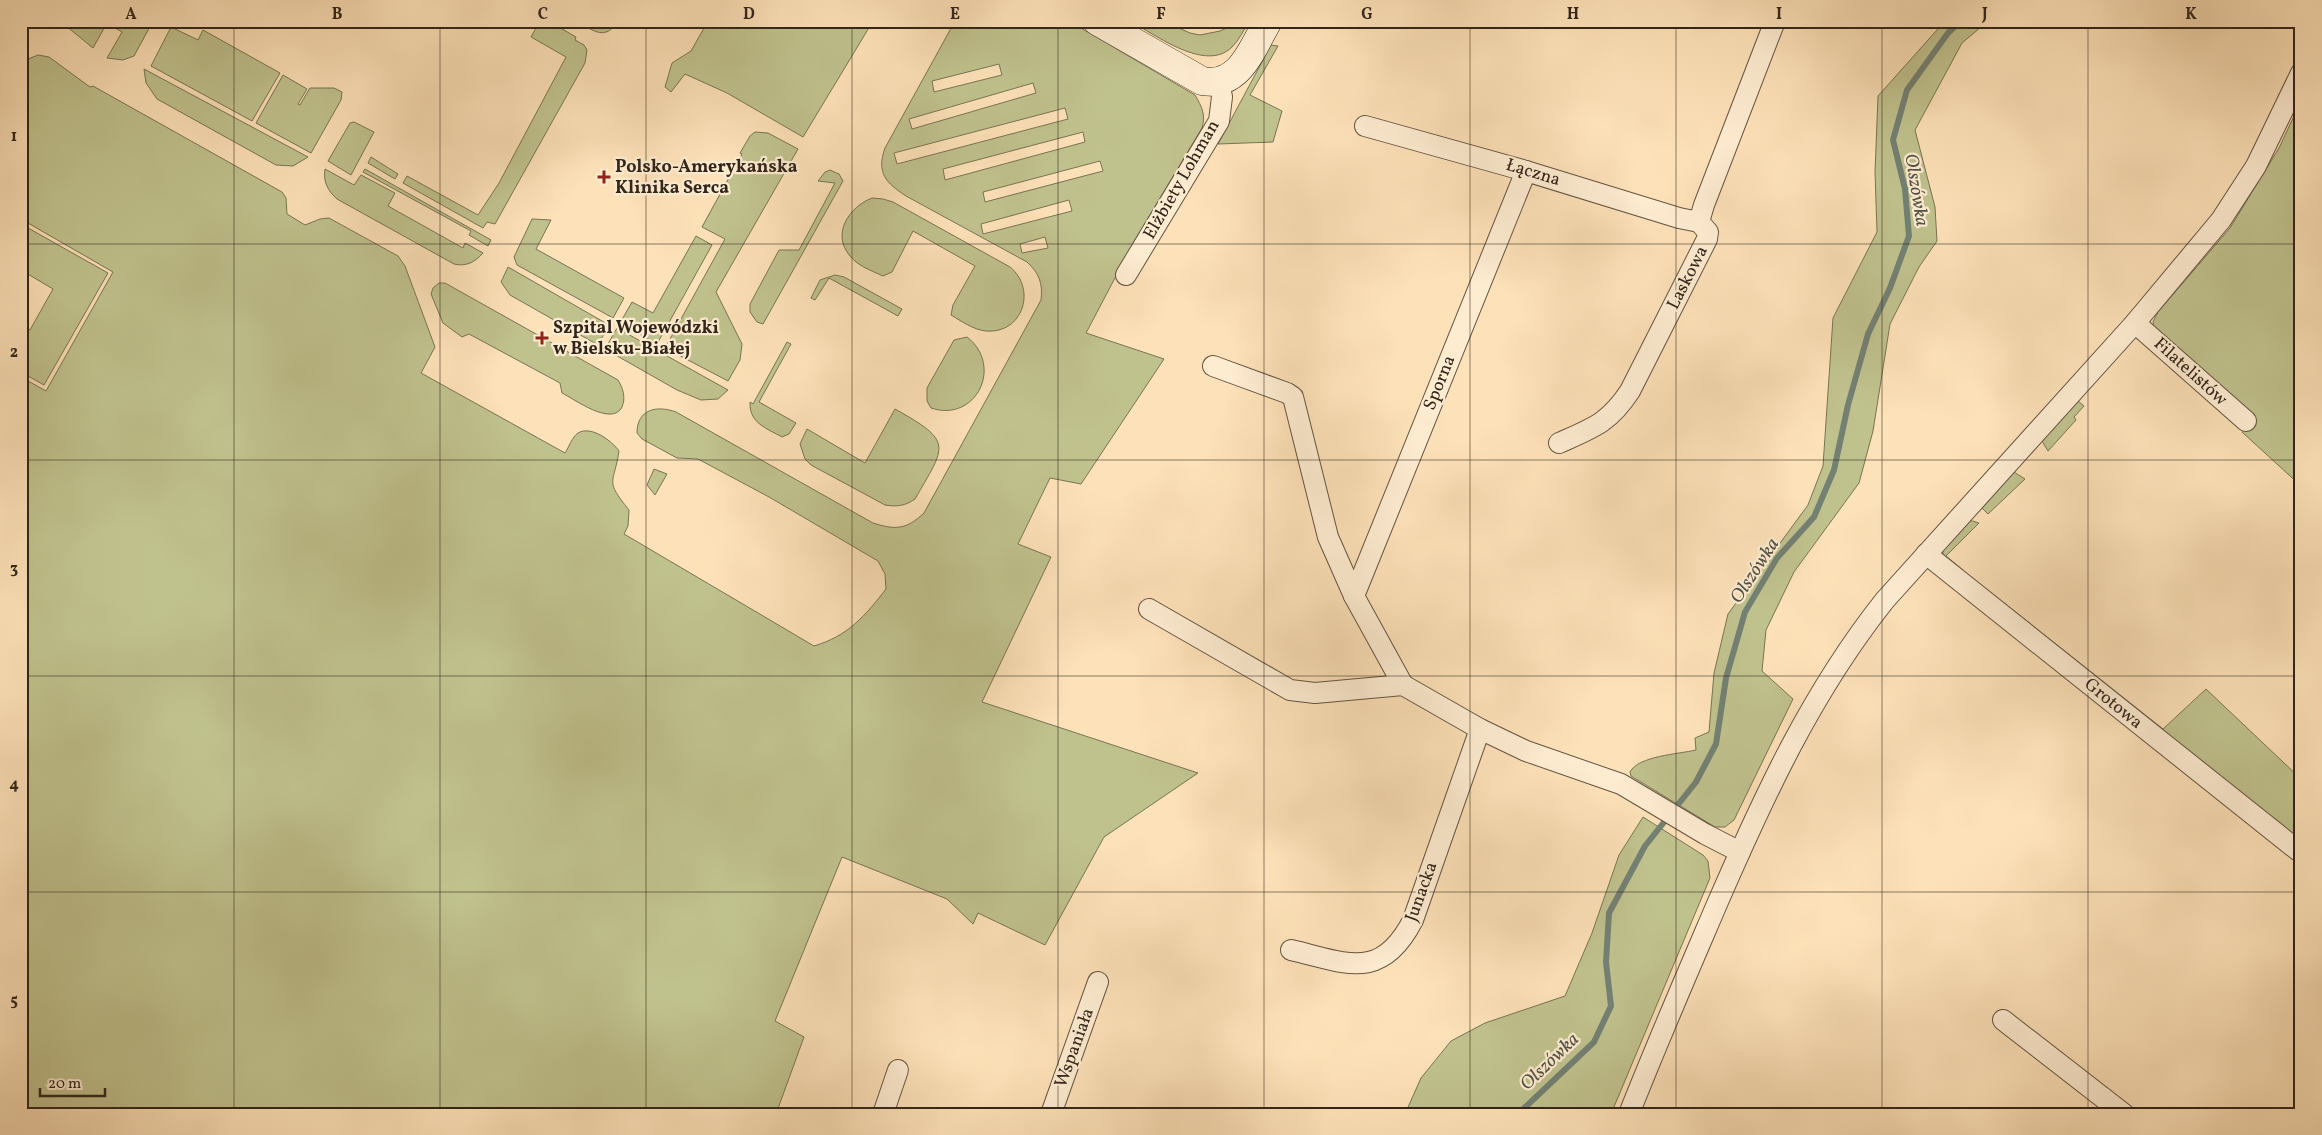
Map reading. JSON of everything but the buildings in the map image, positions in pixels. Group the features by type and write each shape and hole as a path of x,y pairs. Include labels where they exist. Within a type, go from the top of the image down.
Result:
{"street":[{"path":"1097,21 1210,81 1231,77 1238,71 1268,21"},
{"name":"Laskowa","path":"1559,443 1607,420 1619,408 1630,391 1705,246 1708,232 1699,222 1707,196 1775,21"},
{"path":"1628,1114 1740,852 1782,761 1809,710 1833,671 1885,600 2135,323 2221,220 2256,166 2301,73"},
{"name":"Elżbiety Lohman","path":"1126,275 1219,121 1222,97 1210,81"},
{"name":"Łączna","path":"1365,126 1526,171 1679,218 1699,222"},
{"name":"Sporna","path":"1354,596 1526,171"},
{"name":"Filatelistów","path":"2135,323 2246,421"},
{"path":"1213,366 1294,397 1328,537 1354,596 1403,685 1480,729 1549,760 1605,777 1740,852"},
{"name":"Grotowa","path":"1926,554 2301,853"},
{"path":"1149,610 1290,690 1315,693 1403,685"},
{"name":"Junacka","path":"1291,950 1344,963 1370,963 1394,949 1404,938 1413,920 1480,729"},
{"name":"Wspaniała","path":"1052,1114 1098,982"},
{"path":"2003,1020 2124,1114"},
{"path":"883,1114 898,1070"}],"green space":[{"path":"60,21 153,21 134,56 123,60 107,58 122,32 107,23 93,48"},
{"path":"576,21 618,21 608,31 603,33"},
{"path":"708,21 873,21 803,137 727,93 685,74 671,92 665,87 672,63 691,51"},
{"path":"955,21 1069,21 1195,95 1203,111 1202,128 1135,240 1086,333 1164,359 1081,484 1050,478 1018,544 1051,557 982,702 1198,773 1104,837 1045,945 978,913 973,924 947,899 842,857 775,1021 804,1037 776,1114 745,1110 743,1114 21,1114 21,377 46,391 113,272 21,219 21,62 38,55 49,57 90,87 93,86 282,192 286,198 287,214 305,225 320,219 329,218 398,256 405,266 435,347 421,373 565,453 578,433 589,431 601,435 619,451 613,482 616,492 629,510 628,526 624,534 814,646 837,637 855,624 886,589 885,574 878,561 769,497 698,459 677,458 642,439 637,433 638,425 640,419 649,411 662,409 676,412 873,523 888,527 900,527 912,523 924,513 1041,300 1041,283 1035,270 1027,262 906,196 893,187 882,171 882,157 885,148","holes":["999,64 1002,75 934,92 932,81","1033,83 1036,93 912,129 909,119","1065,108 1068,119 897,164 894,153","1083,132 1085,142 945,180 943,169","1100,161 1103,171 985,202 983,192","1069,200 1072,211 983,234 981,224","1045,237 1048,248 1022,253 1020,244"]},
{"path":"1130,21 1163,21 1190,33 1200,35 1220,31 1242,21 1249,21 1232,47 1221,54 1209,56 1181,49"},
{"path":"1199,21 1234,21 1218,27 1195,27"},
{"path":"1945,21 1988,21 1962,43 1915,130 1935,207 1937,241 1919,267 1890,324 1873,431 1859,483 1794,572 1766,630 1762,671 1793,699 1734,820 1725,827 1715,827 1631,776 1630,772 1641,762 1650,759 1696,750 1695,738 1709,732 1714,673 1728,614 1808,505 1823,466 1833,318 1877,232 1875,172 1878,96"},
{"path":"550,22 576,37 575,40 584,45 587,50 585,63 495,224 487,222 483,228 403,183 407,176 478,215 499,183 566,57 531,37 537,26"},
{"path":"171,27 198,40 203,30 280,73 252,121 151,66"},
{"path":"1271,45 1278,46 1250,95 1282,111 1273,142 1218,144"},
{"path":"144,69 308,157 293,166 276,165 157,99 146,83"},
{"path":"283,75 307,89 298,104 300,105 310,88 334,88 342,92 341,100 311,153 256,123"},
{"path":"2301,101 2301,486 2242,432 2254,419 2154,329 2153,322 2158,312 2230,228 2279,148"},
{"path":"354,122 374,132 351,175 328,161 350,123"},
{"path":"755,132 768,133 798,149 716,292 742,344 740,360 728,381 665,348 725,239 702,227 742,154 740,153 750,136"},
{"path":"371,157 398,174 395,179 368,163"},
{"path":"325,169 354,185 361,175 395,193 388,206 463,248 465,243 483,253 470,263 454,264 337,199 327,186"},
{"path":"365,169 491,240 488,246 469,235 471,231 363,172"},
{"path":"830,170 839,174 843,181 763,324 757,322 750,312 750,304 779,250 799,250 835,183 818,181 825,172"},
{"path":"872,198 893,202 1010,267 1018,276 1023,287 1024,298 1017,318 999,330 986,331 972,327 951,315 953,305 975,266 913,231 892,272 883,276 857,263 845,248 842,239 843,230 845,222 856,208"},
{"path":"532,219 551,220 536,249 624,298 613,318 517,265 514,257"},
{"path":"21,224 108,273 44,385 21,372 21,326 30,330 53,289 21,270"},
{"path":"696,236 712,245 657,344 620,323 632,302 653,313"},
{"path":"508,267 609,325 598,345 510,295 501,282"},
{"path":"835,275 844,277 902,309 898,316 829,278 815,300 811,298 820,280"},
{"path":"439,283 445,283 618,380 623,393 622,407 617,412 610,414 593,410 562,393 560,383 469,334 462,337 443,323 431,294 433,288"},
{"path":"617,328 728,390 718,399 701,400 677,390 605,349"},
{"path":"967,337 978,349 983,362 984,376 980,389 972,400 961,407 947,410 931,408 927,401 927,388 954,340"},
{"path":"787,342 791,344 759,402 796,423 789,434 782,437 755,420 750,409 750,402 753,404"},
{"path":"2078,401 2084,406 2074,417 2076,420 2048,451 2042,441"},
{"path":"895,409 927,429 939,446 938,455 933,467 915,499 908,503 893,506 885,505 811,465 805,459 800,444 807,429 865,463"},
{"path":"654,469 667,474 655,495 647,485"},
{"path":"2014,472 2025,479 1988,514 1982,508"},
{"path":"1969,520 1979,523 1946,556 1963,570 1960,573 1943,555 1943,547"},
{"path":"1994,595 2163,729 2206,689 2301,779 2301,845 1997,606"},
{"path":"1643,817 1703,855 1708,861 1710,878 1611,1114 1405,1114 1421,1078 1451,1041 1485,1023 1565,996 1592,933 1619,855"}],"waterway":[{"name":"Olszówka","path":"1518,1114 1594,1042 1611,1006 1606,962 1609,913 1645,846 1696,782 1716,744 1726,678 1745,612 1777,558 1814,517 1834,470 1848,405 1868,334 1890,288 1909,236 1905,189 1893,140 1907,90 1948,33 1961,21"}],"place":[{"name":"Polsko-Amerykańska Klinika Serca","path":"604,177"},
{"name":"Szpital Wojewódzki w Bielsku-Białej","path":"542,338"}]}
